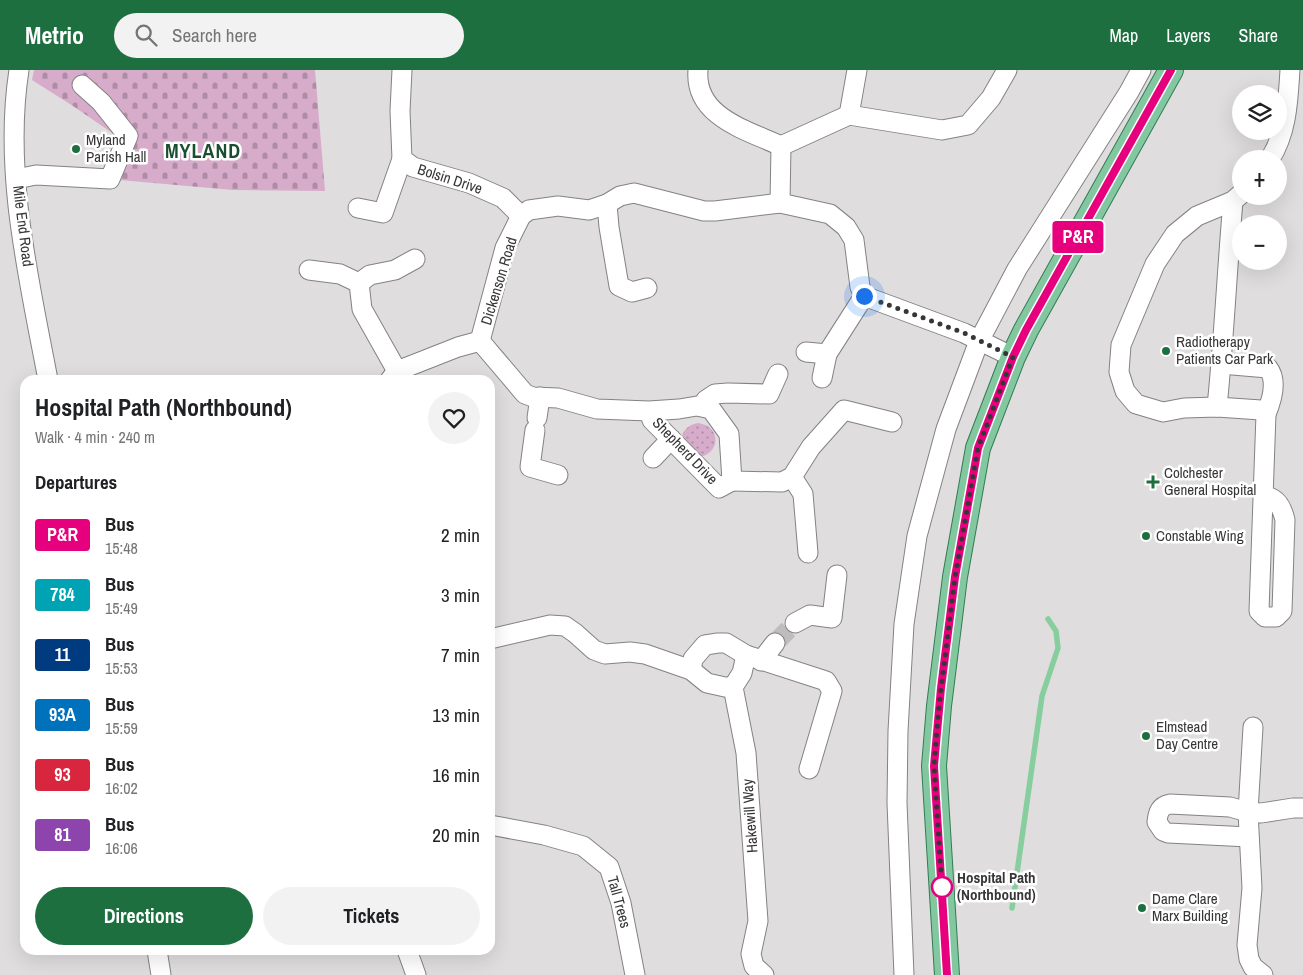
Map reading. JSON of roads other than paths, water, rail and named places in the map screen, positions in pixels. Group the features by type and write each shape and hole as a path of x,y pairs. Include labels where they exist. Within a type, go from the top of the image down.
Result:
{"main road":[{"path":"947,975 934,766 939,706 955,577 978,448 1013,357 1026,330 1171,70"}],"street":[{"name":"Mile End Road","path":"19,70 15,98 14,129 16,179 21,230 47,375"},
{"name":"Bolsin Drive","path":"402,70 400,111 402,159 412,167 470,183 503,198 521,216"},
{"path":"698,70 697,77 703,99 718,116 781,146 849,115 942,130 968,125 991,98 1007,70"},
{"path":"849,115 857,70"},
{"path":"904,975 897,803 898,731 904,624 917,536 946,429 979,341 1016,269 1129,92 1141,70"},
{"path":"1275,150 1287,116 1290,70"},
{"path":"16,179 36,175 110,180 128,136 101,102 82,85"},
{"path":"780,203 781,146"},
{"path":"358,208 383,213 402,159"},
{"path":"521,216 529,210 558,206 589,210 607,204 620,196 634,193 704,210 715,211 780,203 830,214 846,227 854,240 860,287 864,296 964,333 1013,357"},
{"path":"1232,200 1197,216 1175,234 1155,264 1122,345 1119,372 1125,391 1136,404 1162,412 1184,408 1217,407 1261,410 1266,414"},
{"path":"607,204 619,286 632,292 648,288"},
{"path":"1217,407 1236,205"},
{"name":"Dickenson Road","path":"394,375 458,347 480,341 505,248 521,216"},
{"path":"359,283 370,275 395,270 416,259"},
{"path":"309,270 340,274 359,283"},
{"path":"359,283 362,309 394,375"},
{"path":"822,378 827,354 864,296"},
{"name":"Shepherd Drive","path":"480,341 525,394 558,398 597,409 649,411 697,406 706,407 717,416 730,434 732,481 719,488 652,420 649,411"},
{"path":"806,352 827,354"},
{"path":"1221,364 1268,368 1273,375 1272,400 1266,414 1263,496 1259,611 1265,617 1276,617 1282,611 1285,520 1279,503 1271,497 1263,496"},
{"path":"706,407 706,400 714,394 769,394 778,374"},
{"path":"540,397 530,466 558,476"},
{"path":"732,481 782,482 792,477 811,447 844,410 892,422"},
{"path":"653,458 670,439"},
{"path":"792,477 803,494 808,553"},
{"path":"795,623 810,615 832,618 837,575"},
{"path":"495,638 550,625 565,626 576,632 594,650 599,652 605,654 630,652 645,654 691,670 707,683 725,688 733,687 753,658 775,643"},
{"path":"691,670 693,659 705,645 726,643 753,658 826,681 832,690 809,769"},
{"name":"Hakewill Way","path":"733,687 746,753 758,921 751,954 754,966 764,975"},
{"path":"1253,728 1248,812 1252,888 1247,946 1249,959 1253,967 1263,975"},
{"path":"1249,837 1168,833 1163,831 1157,822 1158,812 1170,804 1230,807 1261,813 1303,808"},
{"name":"Tall Trees","path":"495,826 544,835 584,846 609,867 621,903 635,975"},
{"path":"158,955 161,975"},
{"path":"409,955 416,975"}],"waterway":[{"path":"1012,908 1042,696 1058,648 1056,631 1048,619"}],"tunnel":[{"path":"775,643 795,623"}],"place":[{"name":"Myland Parish Hall","path":"76,149"},
{"name":"Radiotherapy Patients Car Park","path":"1166,351"},
{"name":"Colchester General Hospital","path":"1153,482"},
{"name":"Constable Wing","path":"1146,536"},
{"name":"Elmstead Day Centre","path":"1146,736"},
{"name":"Hospital Path (Northbound)","path":"942,887"},
{"name":"Dame Clare Marx Building","path":"1142,908"}],"district":[{"name":"MYLAND","path":"203,151"}]}
